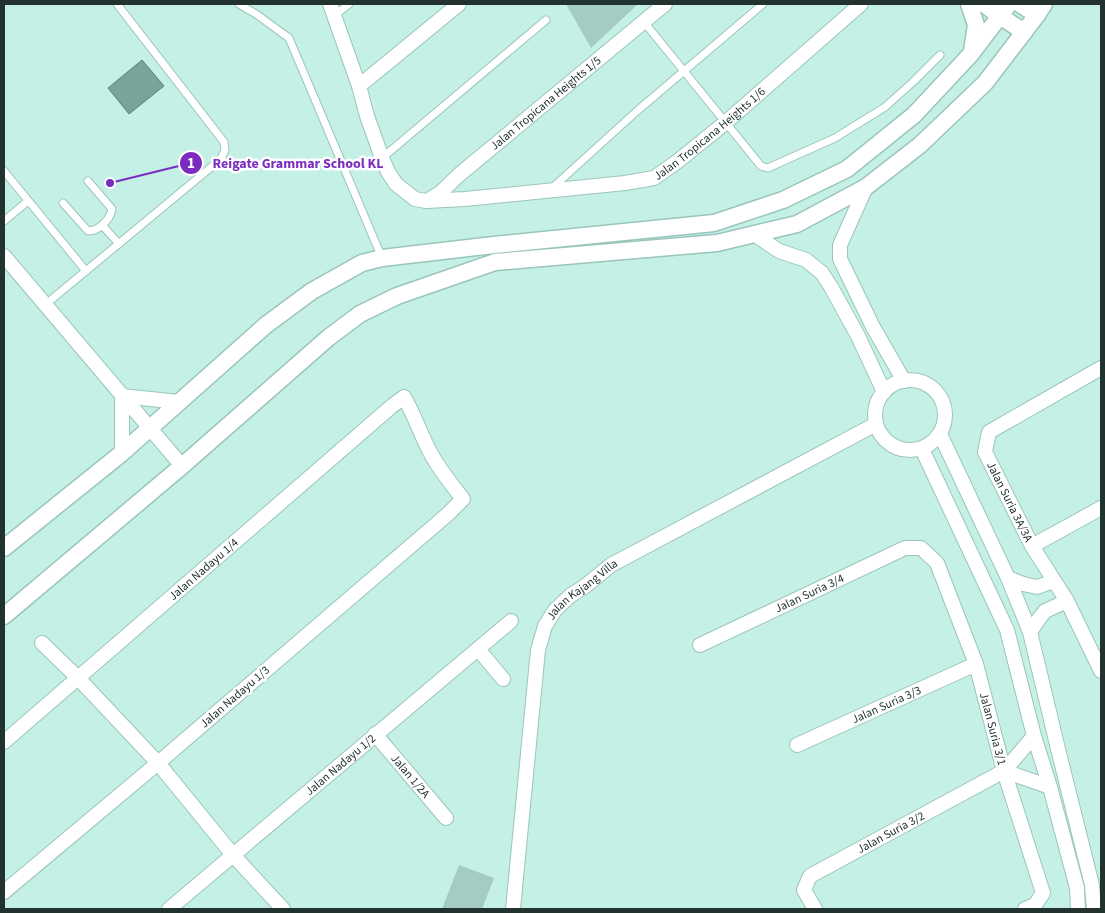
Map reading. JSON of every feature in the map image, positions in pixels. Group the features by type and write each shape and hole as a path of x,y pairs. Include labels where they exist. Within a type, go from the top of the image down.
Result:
{"street":[{"path":"359,86 459,4"},
{"name":"Jalan Tropicana Heights 1/5","path":"426,201 440,193 460,174 665,4"},
{"name":"Jalan Tropicana Heights 1/6","path":"426,201 549,191 654,178 725,123 861,4"},
{"path":"969,4 976,25 971,54"},
{"path":"984,4 1004,10 1024,32"},
{"path":"4,616 182,466 328,338 360,314 397,296 495,262 717,243 797,224 866,187 920,145 985,83 1041,10 1020,4"},
{"path":"332,10 359,86 367,116 388,172 396,184 415,198 426,201"},
{"path":"4,548 122,453 266,325 312,291 362,263 382,258 494,245 714,223 783,200 847,169 914,115 971,54 1004,10"},
{"path":"460,174 455,191 465,199"},
{"path":"866,187 840,245 840,258 874,327 904,381"},
{"path":"754,234 779,251 806,260 822,273 858,336 884,392"},
{"path":"4,256 182,466"},
{"name":"Jalan Suria 3A/3A","path":"1101,368 989,432 985,452 1032,546 1067,601 1101,669"},
{"path":"916,380 936,391 942,401 945,412 945,424 940,434 932,443 922,449 910,451 899,449 889,444 881,435 876,424 875,413 878,402 884,392 893,385 904,381 916,380"},
{"path":"122,396 179,402"},
{"path":"122,396 122,453"},
{"name":"Jalan Nadayu 1/4","path":"4,742 404,397 413,412 436,464 463,499"},
{"name":"Jalan Kajang Villa","path":"513,909 538,650 545,626 555,610 571,595 611,565 876,424"},
{"path":"940,434 1008,578 1030,632 1092,885 1094,909"},
{"path":"922,449 1007,630 1034,736 1078,888 1078,909"},
{"name":"Jalan Nadayu 1/3","path":"4,892 158,763 448,514 463,499"},
{"path":"1032,546 1101,508"},
{"name":"Jalan Suria 3/4","path":"700,645 904,548 921,548"},
{"name":"Jalan Suria 3/1","path":"921,548 937,563 976,664 1004,771 1043,894 1034,905 1025,909"},
{"path":"1008,578 1037,587 1054,581"},
{"path":"1030,632 1045,611 1067,601"},
{"name":"Jalan Nadayu 1/2","path":"169,909 510,621"},
{"path":"42,643 78,678 158,763 233,855 283,909"},
{"path":"478,649 503,679"},
{"name":"Jalan Suria 3/3","path":"796,745 976,664"},
{"name":"Jalan 1/2A","path":"375,734 446,818"},
{"name":"Jalan Suria 3/2","path":"815,909 804,890 810,876 1004,771 1034,736"},
{"path":"1004,771 1050,787"}],"lane":[{"path":"46,304 221,159 225,150 224,142 117,4"},
{"path":"238,4 256,14 289,38 382,258"},
{"path":"332,10 349,4"},
{"path":"549,191 637,111 763,4"},
{"path":"382,158 546,20"},
{"path":"644,22 761,166 768,168 835,138 884,107 940,55"},
{"path":"4,171 86,271"},
{"path":"4,184 10,179"},
{"path":"63,203 88,231 102,225 110,216 112,209 88,180"},
{"path":"4,221 28,201"},
{"path":"102,225 119,244"}],"shaded area":[{"path":"566,4 638,4 591,48"},
{"path":"142,60 164,86 129,114 108,88"},
{"path":"459,865 494,878 482,909 442,909"}],"place":[{"name":"Reigate Grammar School KL","path":"110,183"}]}
